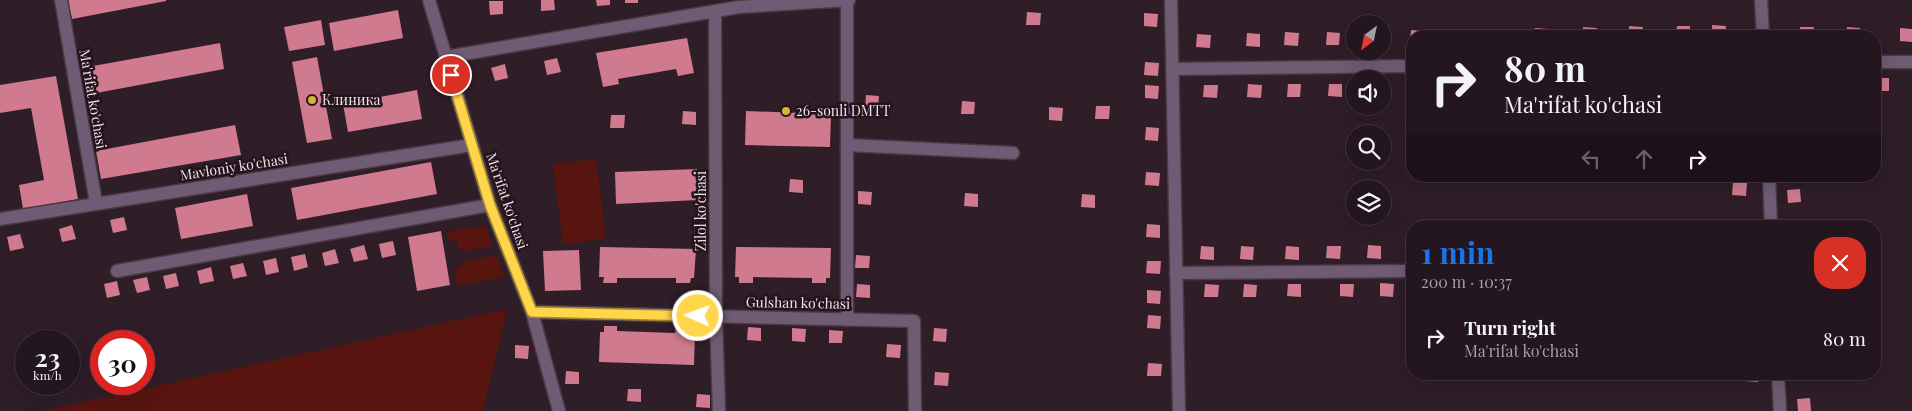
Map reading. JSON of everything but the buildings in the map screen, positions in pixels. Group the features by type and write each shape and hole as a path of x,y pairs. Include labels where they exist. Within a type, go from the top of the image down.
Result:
{"street":[{"name":"Ma'rifat ko'chasi","path":"61,0 96,203"},
{"name":"Ma'rifat ko'chasi","path":"429,0 490,205 532,312 560,411"},
{"path":"446,57 739,7 848,0 848,320"},
{"path":"1171,0 1179,411"},
{"path":"1761,0 1763,30"},
{"name":"Zilol ko'chasi","path":"715,11 716,316 719,411"},
{"path":"1881,62 1912,62"},
{"path":"1172,70 1406,66"},
{"name":"Mavloniy ko'chasi","path":"0,219 472,145"},
{"path":"847,146 1013,153"},
{"path":"1769,182 1771,220"},
{"path":"116,271 490,205"},
{"path":"1176,273 1406,271"},
{"name":"Gulshan ko'chasi","path":"532,312 914,321 915,411"},
{"path":"1778,380 1780,411"}],"shaded area":[{"path":"596,159 606,239 563,244 553,164"},
{"path":"486,225 492,246 462,252 458,248 457,241 449,242 447,232"},
{"path":"496,255 504,277 457,286 454,269 460,268 462,262"},
{"path":"507,309 483,411 43,411 116,395 155,395 155,386"}],"place":[{"name":"Клиника","path":"312,100"},
{"name":"26-sonli DMTT","path":"786,111"}],"route":[{"path":"451,75 490,205 532,312 698,316"}]}
